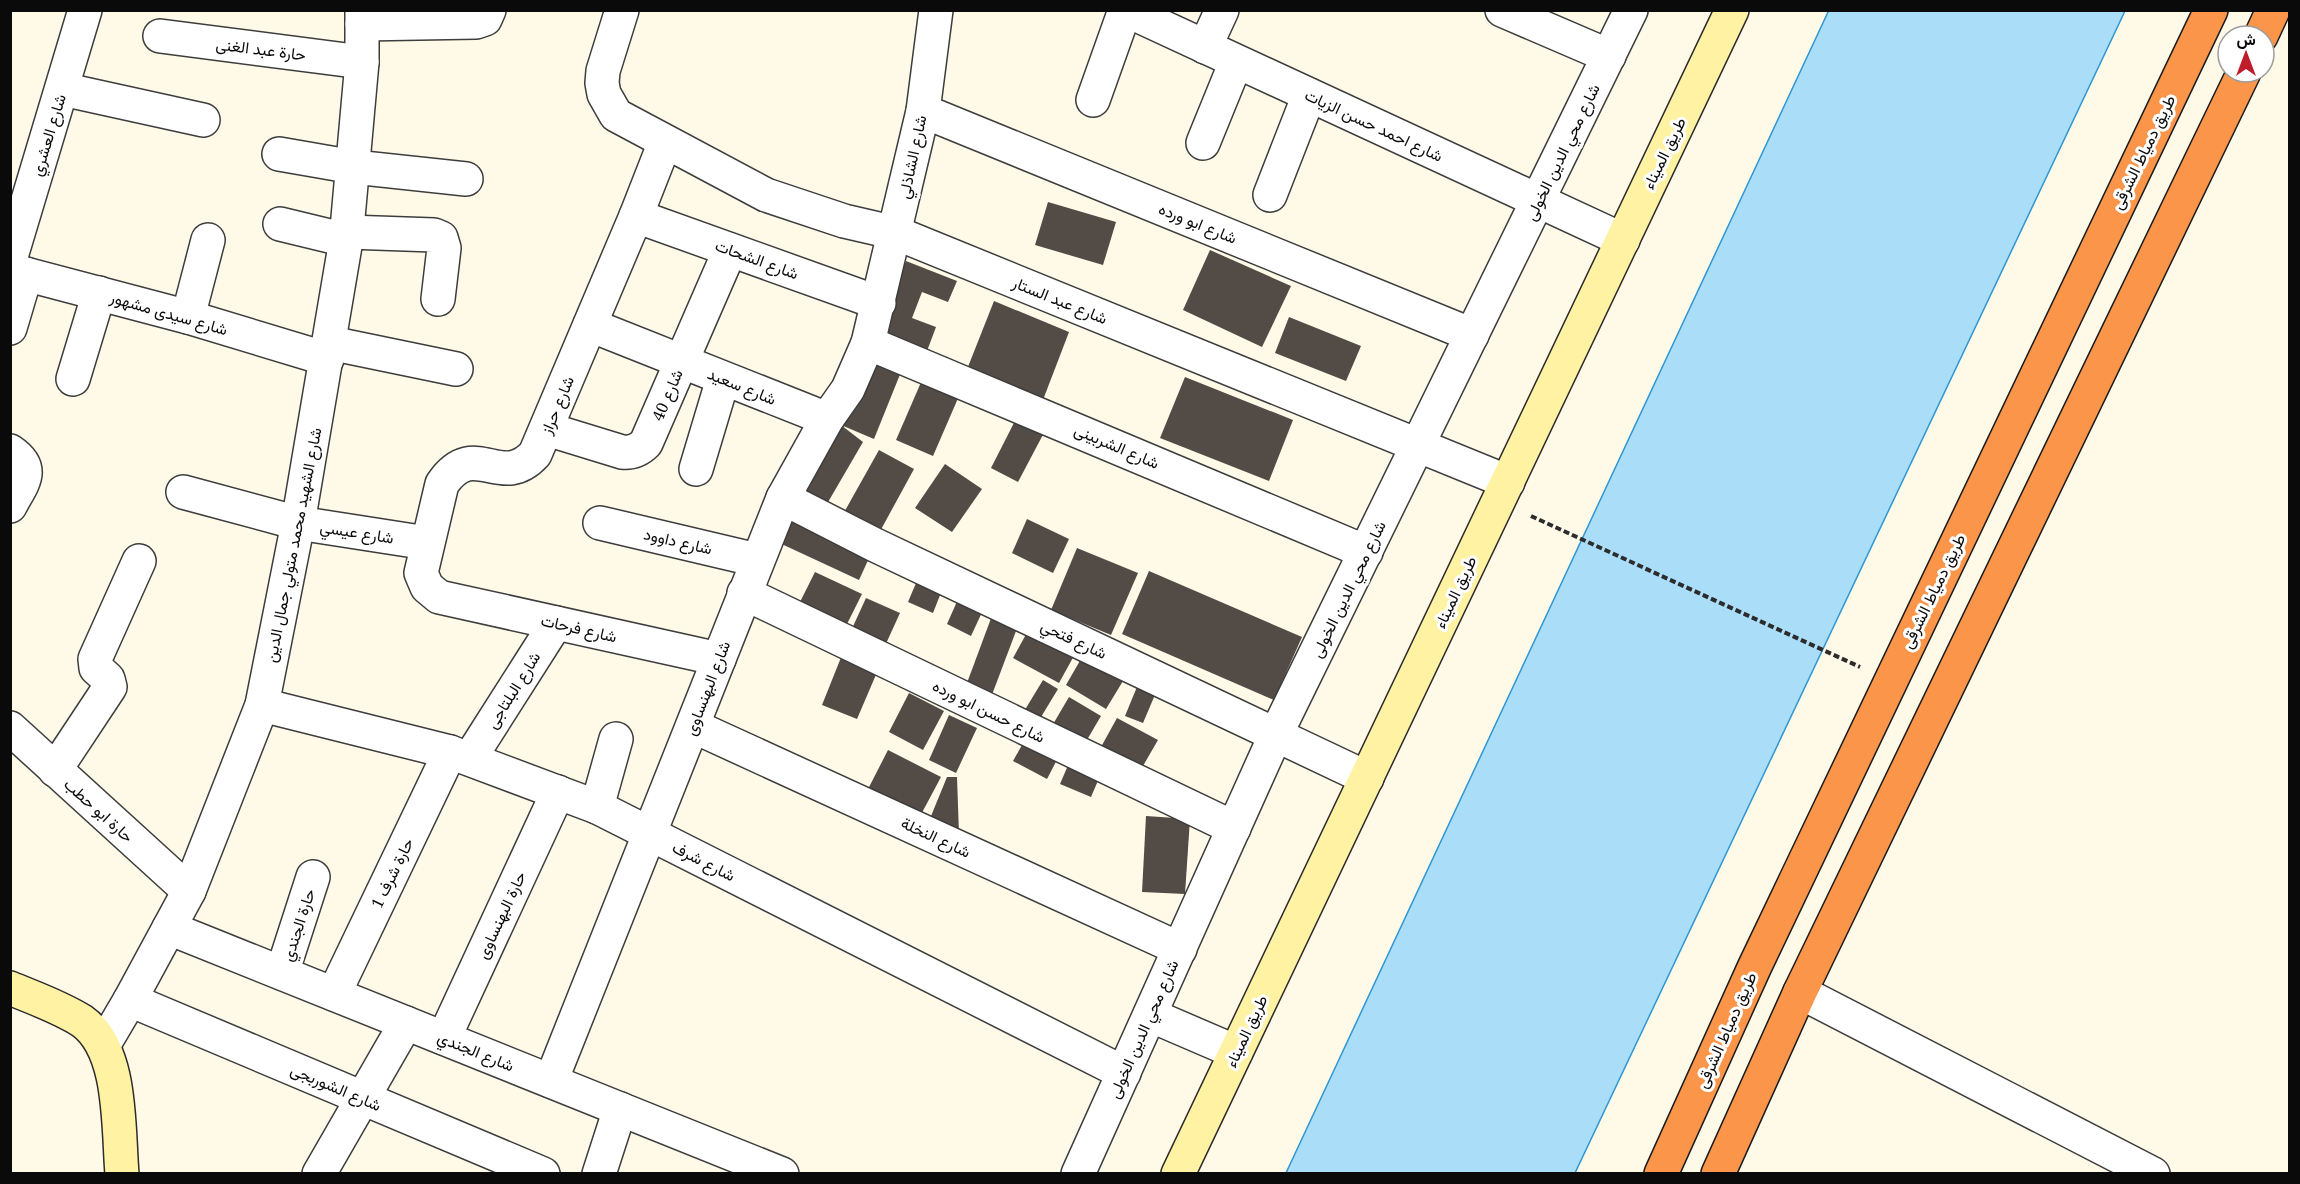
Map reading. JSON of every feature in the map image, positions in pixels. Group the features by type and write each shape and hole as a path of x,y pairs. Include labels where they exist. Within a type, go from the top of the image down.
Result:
{"highway":[{"name":"طريق دمياط الشرقى","path":"1661,1173 1754,968 2211,10"},
{"path":"2267,24 2273,10"},
{"path":"1718,1173 1800,992 2238,84"}],"street":[{"path":"362,17 476,22 485,19 489,10"},
{"name":"شارع عبد الستار","path":"622,10 603,71 604,94 616,115 665,142 766,195 843,221 896,233 1418,445 1503,491"},
{"name":"شارع الشاذلي","path":"879,303 923,111 936,10"},
{"path":"1093,100 1125,10"},
{"name":"شارع احمد حسن الزيات","path":"1125,10 1623,240"},
{"path":"1205,47 1222,10"},
{"path":"1502,10 1609,56"},
{"name":"شارع محي الدين الخولى","path":"1078,1173 1276,734 1631,10"},
{"name":"طريق الميناء","path":"1178,1173 1730,11"},
{"name":"شارع العشري","path":"10,328 16,268 81,12"},
{"name":"شارع الشهيد محمد متولي جمال الدين","path":"103,1046 189,891 262,705 298,522 347,236 362,62 362,17"},
{"name":"حارة عبد الغنى","path":"160,36 362,62"},
{"path":"1203,143 1236,62"},
{"path":"62,89 203,120"},
{"path":"1270,195 1309,95"},
{"name":"شارع ابو ورده","path":"923,111 1472,335"},
{"name":"شارع حراز","path":"440,597 432,593 422,580 421,565 442,484 448,474 470,463 482,463 508,470 528,462 535,454 665,142"},
{"path":"279,154 354,167 466,178"},
{"name":"شارع الشحات","path":"636,216 879,303"},
{"path":"280,224 347,236 434,235 441,238 444,248 438,299"},
{"path":"188,318 208,240"},
{"name":"شارع 40","path":"547,429 622,452 636,451 646,443 730,250"},
{"name":"شارع سيدى مشهور","path":"16,268 188,318 328,351 456,369"},
{"path":"73,379 99,293"},
{"name":"شارع البهنساوى","path":"551,1081 783,498 827,419 848,389 868,343 879,303"},
{"name":"شارع سعيد","path":"590,325 827,419"},
{"name":"شارع الشربينى","path":"868,343 1366,552"},
{"path":"696,469 723,379"},
{"path":"10,451 24,463 26,475 10,506"},
{"name":"شارع عيسي","path":"183,492 298,522 427,543"},
{"name":"شارع فتحي","path":"783,498 875,545 1367,778"},
{"name":"شارع داوود","path":"600,523 757,560"},
{"path":"55,770 110,687 108,679 96,668 95,659 139,561"},
{"name":"شارع حسن ابو ورده","path":"744,593 1234,828"},
{"name":"شارع فرحات","path":"440,597 719,659"},
{"name":"شارع البلتاجى","path":"460,755 556,622"},
{"name":"شارع شرف","path":"262,705 460,755 597,807 1124,1073"},
{"name":"شارع النخلة","path":"693,726 1179,949"},
{"name":"حارة ابو حطب","path":"10,728 189,891"},
{"path":"597,807 616,739"},
{"name":"حارة شرف 1","path":"334,994 460,755"},
{"name":"حارة البهنساوى","path":"444,1038 558,792"},
{"name":"حارة الجندي","path":"282,973 313,877"},
{"name":"شارع الجندي","path":"169,928 782,1173"},
{"path":"10,988 58,1008 84,1023 103,1046 115,1080 122,1173"},
{"path":"1800,992 2153,1173"},
{"name":"شارع الشوربجى","path":"130,1000 543,1173"},
{"path":"1150,1015 1236,1052"},
{"path":"323,1172 362,1098 406,1023"},
{"path":"599,1173 620,1108"}],"path":[{"path":"1503,491 1890,681"}],"water":[{"path":"1829,10 2125,11 1575,1173 1286,1173"}],"building":[{"path":"1048,202 1116,222 1103,265 1035,245"},
{"path":"1210,250 1291,286 1262,347 1183,310"},
{"path":"906,261 957,281 948,302 922,292 912,318 936,327 927,351 878,332"},
{"path":"994,301 1069,332 1038,413 962,382"},
{"path":"1289,317 1361,346 1346,381 1275,353"},
{"path":"869,358 901,372 874,439 841,425"},
{"path":"1185,377 1293,420 1269,481 1160,438"},
{"path":"922,380 959,396 933,456 896,440"},
{"path":"1018,415 1046,429 1018,482 991,468"},
{"path":"841,425 863,442 824,509 797,493"},
{"path":"879,450 914,469 878,535 842,516"},
{"path":"945,464 982,489 952,532 915,508"},
{"path":"789,505 875,545 859,580 773,540"},
{"path":"1027,519 1069,539 1053,573 1012,553"},
{"path":"1077,548 1138,573 1111,635 1051,610"},
{"path":"1149,571 1302,637 1274,700 1122,634"},
{"path":"815,572 862,594 844,630 797,608"},
{"path":"919,576 944,585 933,613 908,602"},
{"path":"959,597 984,608 971,636 947,624"},
{"path":"866,598 900,613 884,648 850,633"},
{"path":"993,613 1019,623 990,700 964,691"},
{"path":"1029,629 1075,654 1059,683 1013,658"},
{"path":"1085,652 1126,676 1106,709 1066,685"},
{"path":"842,655 878,670 857,719 822,705"},
{"path":"1043,680 1058,689 1038,722 1023,713"},
{"path":"1139,682 1157,690 1143,723 1125,716"},
{"path":"909,693 944,711 923,750 889,732"},
{"path":"1069,697 1101,716 1081,750 1049,731"},
{"path":"949,715 977,728 956,773 929,760"},
{"path":"1117,718 1158,740 1136,778 1096,756"},
{"path":"1027,736 1060,754 1047,779 1013,761"},
{"path":"888,750 941,777 917,822 865,795"},
{"path":"1069,763 1100,776 1091,797 1060,784"},
{"path":"947,777 957,777 959,834 929,821"},
{"path":"1146,816 1190,819 1185,894 1142,892"}]}
